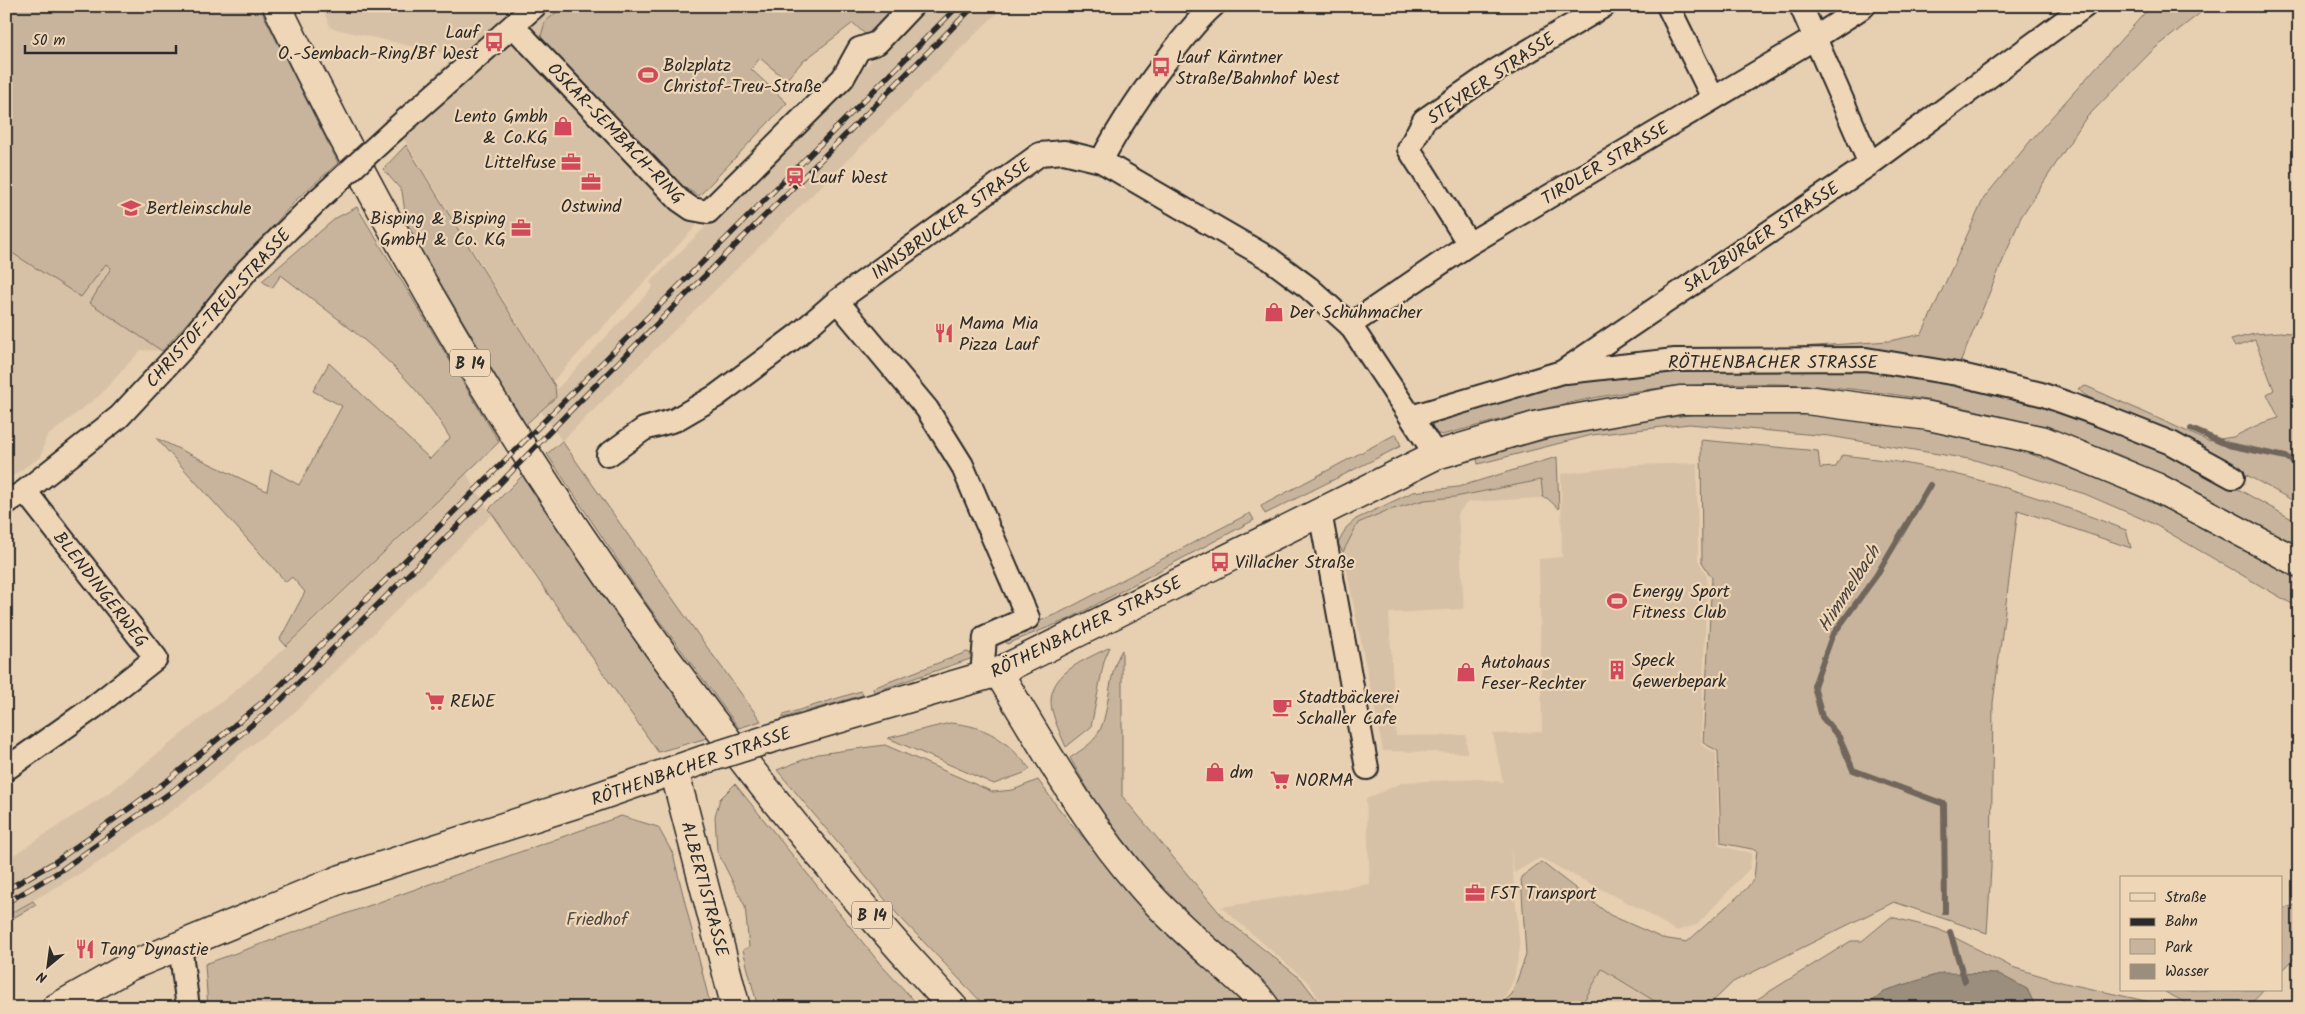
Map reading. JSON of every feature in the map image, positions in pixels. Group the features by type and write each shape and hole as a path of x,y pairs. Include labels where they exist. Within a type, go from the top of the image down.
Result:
{"main road":[{"name":"B 14","path":"277,6 312,79 383,214 459,346 545,483 626,601 697,699 810,844 954,1008"},
{"name":"RÖTHENBACHER STRASSE","path":"56,1008 128,968 341,879 588,800 769,739 990,674 1436,455 1539,425 1680,400 1806,400 1929,416 2044,441 2156,487 2299,563"},
{"path":"990,674 1119,860 1171,917 1257,996 1266,1008"},
{"name":"ALBERTISTRASSE","path":"674,770 736,1008"}],"street":[{"path":"513,26 535,6"},
{"name":"OSKAR-SEMBACH-RING","path":"513,26 679,200 692,210 708,212 842,78 859,49 876,43 912,6"},
{"path":"1101,161 1122,122 1161,67 1200,17 1213,6"},
{"name":"STEYRER STRASSE","path":"1470,244 1409,149 1424,120 1495,71 1604,6"},
{"path":"1668,6 1712,98"},
{"path":"1801,6 1870,164"},
{"name":"TIROLER STRASSE","path":"1350,325 1470,244 1815,38 1864,6"},
{"name":"SALZBURGER STRASSE","path":"1411,417 1562,372 1870,164 2085,6"},
{"name":"CHRISTOF-TREU-STRASSE","path":"16,497 119,417 187,344 248,269 319,199 394,130 513,26"},
{"name":"INNSBRUCKER STRASSE","path":"608,455 644,428 675,420 716,396 799,334 837,301 1040,154 1064,152 1101,161 1270,259 1309,288 1350,325 1436,455"},
{"path":"837,301 928,409 962,465 1028,618 985,637 990,674"},
{"name":"RÖTHENBACHER STRASSE","path":"1562,372 1675,360 1866,359 1957,374 2041,394 2171,443 2233,477"},
{"name":"BLENDINGERWEG","path":"6,769 94,707 156,658 16,497"},
{"path":"1320,512 1367,768"},
{"path":"180,945 188,1008"}],"shaded area":[{"path":"6,6 162,351 141,350 100,395 46,437 41,457 6,480"},
{"path":"321,6 564,6 545,22 581,84 682,186 697,225 553,381 391,118 455,56 331,28"},
{"path":"926,6 1004,6 562,441 539,408 653,287 650,282"},
{"path":"1697,463 1698,560 1707,575 1701,745 1716,753 1719,846 1752,853 1750,868 1697,925 1676,931 1642,910 1540,858 1514,873 1510,843 1520,948 1514,979 1504,1000 1494,1008 1324,1008 1309,983 1221,907 1370,884 1366,799 1404,782 1479,779 1503,782 1493,734 1542,732 1539,559 1562,557 1561,474 1635,465"},
{"path":"466,473 492,515 295,712 240,754 202,788 98,863 6,916 6,860 110,792 257,673 320,615"},
{"path":"1541,480 1543,498 1468,502 1458,513 1464,609 1389,613 1396,736 1466,735 1467,753 1383,751 1343,552 1358,523 1386,511 1425,500 1455,497"},
{"path":"1602,969 1666,1008 1580,1008"}],"green space":[{"name":"Bertleinschule","path":"6,6 259,6 338,163 297,199 162,351 90,303 111,268 106,264 81,297 6,249"},
{"path":"564,6 895,6 867,36 853,23 801,63 786,80 760,58 751,69 787,103 699,196 682,186 540,40 545,22"},
{"path":"2151,6 2209,6 2153,50 2085,119 2021,217 1958,368 1743,351 1889,341 1922,334 1984,198 2032,139"},
{"path":"406,145 555,386 556,397 525,425 407,227 402,191 383,169"},
{"path":"357,207 499,442 286,646 280,639 305,592 292,577 286,582 156,438 267,491 271,470 299,485 342,406 313,391 329,363 430,459 450,438 416,390 396,369 352,330 281,275 272,288 262,281 336,218"},
{"path":"2280,332 2299,334 2299,504 2143,421 2108,407 2078,389 2086,386 2208,441 2233,437 2262,423 2279,418 2267,394 2274,390 2255,340 2235,347 2231,340 2254,334"},
{"path":"1746,365 1845,367 1921,376 2069,412 2166,449 2299,523 2299,546 2189,488 2112,452 1996,415 1940,402 1883,393 1768,384 1710,385 1652,389 1599,397 1546,408 1442,435 1435,433 1432,424 1437,419 1557,383 1632,373"},
{"path":"1728,410 1862,419 1961,435 2031,454 2106,482 2142,498 2284,569 2299,578 2299,608 2152,523 2085,494 1975,460 1829,436 1689,424 1592,435 1478,464 1477,458 1588,428"},
{"path":"1396,434 1401,446 1265,514 1261,506"},
{"path":"1701,440 1818,451 1820,468 1836,467 1842,455 1905,463 1968,477 2048,501 2126,530 2131,548 2018,510 1993,703 1991,868 1987,933 1894,902 1733,982 1706,1008 1666,1008 1602,969 1580,1008 1497,1008 1512,994 1526,955 1521,877 1541,862 1610,915 1662,938 1687,942 1746,889 1754,879 1757,850 1721,843 1718,751 1703,743 1712,578 1702,562"},
{"path":"562,441 761,721 739,728 644,600 547,454"},
{"path":"1557,457 1559,509 1547,498 1543,498 1541,480 1455,497 1425,500 1386,511 1358,523 1343,552 1338,544 1346,528 1356,519 1413,492 1458,487"},
{"path":"523,475 619,614 711,737 658,752 489,509"},
{"path":"1250,513 1254,520 1069,619 1007,644 1005,636 1061,612"},
{"path":"1110,647 1104,661 1091,727 1066,747 1052,710 1051,697 1054,687 1069,670"},
{"path":"1122,650 1122,796 1223,917 1301,979 1323,1008 1280,1008 1269,991 1209,935 1130,855 1101,812 1070,758 1090,744 1100,730 1104,720 1113,672"},
{"path":"967,652 972,654 973,658 874,692 873,688"},
{"path":"861,691 863,695 783,718 783,715"},
{"path":"950,723 975,727 995,736 1013,750 1030,769 994,784 888,738"},
{"path":"885,745 993,792 1013,790 1038,780 1059,809 1140,905 1248,1008 987,1008 898,915 777,770 818,754"},
{"path":"735,784 881,965 921,1008 758,1008 743,950 749,947 745,906 717,851 715,816 720,799"},
{"name":"Friedhof","path":"621,816 658,827 673,854 711,1008 208,1008 205,964"},
{"path":"33,901 36,905 6,922 6,916"},
{"path":"2299,904 2299,954 2282,971 2282,909"},
{"path":"1891,917 1938,929 2012,967 2065,983 2150,1002 2135,1008 2036,1008 2027,989 1887,990 1864,1008 1743,1008 1851,941 1862,941"},
{"path":"2165,992 2262,992 2247,1008 2196,1008"}],"water":[{"path":"1942,973 1999,974 2027,989 2036,1008 1977,1008 1965,1002 1944,1008 1864,1008 1887,990"}],"waterway":[{"name":"Himmelbach","path":"2191,429 2228,445 2286,457 2299,465"},
{"name":"Himmelbach","path":"1930,485 1876,576 1832,636 1814,686 1822,717 1839,737 1853,770 1944,804 1945,912"},
{"name":"Himmelbach","path":"1950,932 1965,981"}],"railway":[{"path":"6,890 55,862 167,781 271,695 958,6"},
{"path":"6,903 60,871 174,790 279,702 483,501 568,413 974,6"}],"place":[{"name":"Lauf O.-Sembach-Ring/Bf West","path":"494,42"},
{"name":"Lauf Kärntner Straße/Bahnhof West","path":"1161,67"},
{"name":"Bolzplatz Christof-Treu-Straße","path":"648,75"},
{"name":"Lento Gmbh & Co.KG","path":"563,126"},
{"name":"Littelfuse","path":"571,162"},
{"name":"Lauf West","path":"795,177"},
{"name":"Ostwind","path":"591,182"},
{"name":"Bertleinschule","path":"131,208"},
{"name":"Bisping & Bisping GmbH & Co. KG","path":"521,228"},
{"name":"Der Schuhmacher","path":"1274,312"},
{"name":"Mama Mia Pizza Lauf","path":"944,333"},
{"name":"Villacher Straße","path":"1220,562"},
{"name":"Energy Sport Fitness Club","path":"1617,601"},
{"name":"Speck Gewerbepark","path":"1617,670"},
{"name":"Autohaus Feser-Rechter","path":"1466,672"},
{"name":"REWE","path":"435,701"},
{"name":"Stadtbäckerei Schaller Cafe","path":"1282,707"},
{"name":"dm","path":"1215,772"},
{"name":"NORMA","path":"1280,780"},
{"name":"FST Transport","path":"1475,893"},
{"name":"Tang Dynastie","path":"85,949"}]}
